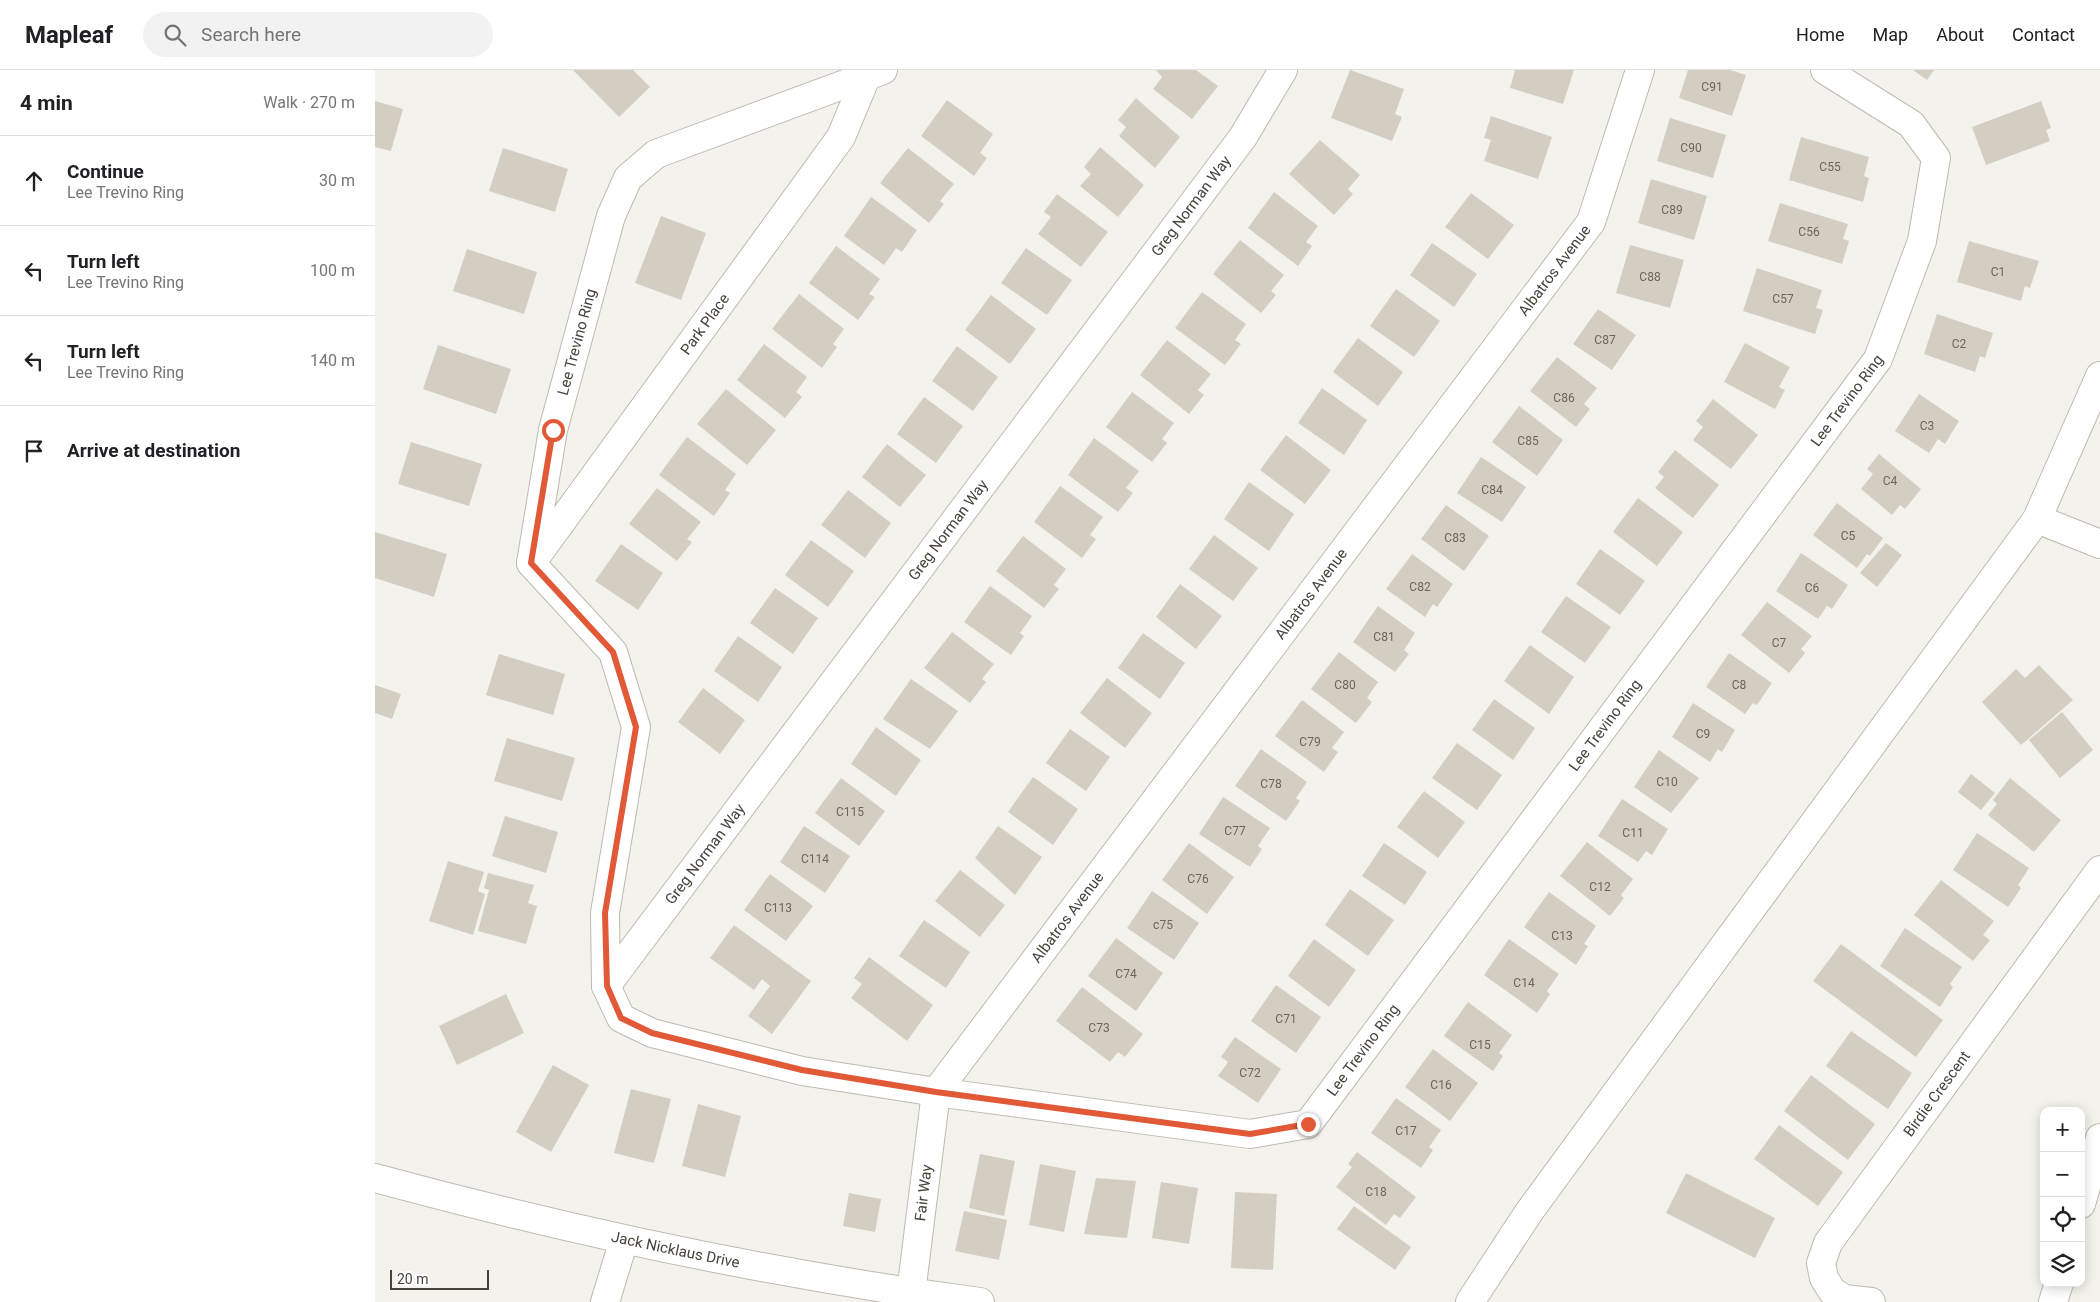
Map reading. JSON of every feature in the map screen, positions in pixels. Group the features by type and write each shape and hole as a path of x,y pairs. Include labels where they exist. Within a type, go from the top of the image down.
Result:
{"street":[{"name":"Greg Norman Way","path":"607,986 1243,137 1283,70"},
{"name":"Albatros Avenue","path":"936,1092 1591,222 1640,70"},
{"name":"Lee Trevino Ring","path":"874,74 655,154 628,178 611,216 553,430 531,563 613,652 636,727 605,913 607,986 621,1018 652,1033 802,1070 936,1092 1250,1134 1308,1124 1878,358 1922,241 1936,158 1911,124 1825,70"},
{"name":"Park Place","path":"531,563 841,137 874,74"},
{"path":"1470,1302 1529,1212 2037,519 2100,376"},
{"path":"2037,519 2100,544"},
{"name":"Birdie Crescent","path":"1871,1302 1844,1300 1832,1291 1824,1278 1821,1263 1828,1243 2100,870"},
{"name":"Fair Way","path":"911,1293 936,1092"},
{"path":"2083,1197 2100,1138"},
{"name":"Jack Nicklaus Drive","path":"375,1178 479,1206 624,1240 911,1293 980,1302"},
{"path":"605,1302 624,1240"},
{"path":"2053,1302 2058,1287"}],"building":[{"path":"573,70 633,70 650,87 619,117"},
{"path":"1156,70 1196,70 1218,86 1192,119 1153,89 1162,77"},
{"path":"1350,70 1404,89 1395,114 1402,117 1392,141 1331,118"},
{"path":"1515,70 1574,70 1563,104 1510,88"},
{"path":"1688,70 1730,70 1746,75 1732,116 1679,98"},
{"path":"1913,70 1934,70 1927,80"},
{"path":"1136,98 1180,137 1155,168 1119,136 1126,127 1118,120"},
{"path":"947,100 993,134 980,153 987,158 974,176 921,136"},
{"path":"375,101 403,109 391,151 375,147"},
{"path":"2041,101 2051,128 2046,130 2050,141 1986,165 1972,127"},
{"path":"1491,116 1552,137 1538,179 1484,161 1491,140 1484,138"},
{"path":"1670,118 1726,135 1713,178 1657,161"},
{"path":"1801,137 1869,157 1864,176 1869,178 1863,202 1789,180"},
{"path":"1320,140 1360,175 1348,189 1353,194 1334,215 1289,174"},
{"path":"1100,147 1144,185 1118,217 1080,186 1091,174 1084,167"},
{"path":"503,148 568,169 555,212 489,191"},
{"path":"908,148 954,184 940,201 944,204 929,223 880,183"},
{"path":"1651,179 1707,196 1694,240 1638,223"},
{"path":"1274,192 1318,226 1306,242 1312,246 1298,266 1248,228"},
{"path":"1471,193 1514,225 1488,259 1445,227"},
{"path":"1057,194 1108,232 1081,267 1038,234 1051,217 1044,212"},
{"path":"871,197 917,230 902,252 896,248 884,265 844,236"},
{"path":"1780,203 1848,224 1843,239 1849,241 1842,264 1768,241"},
{"path":"661,216 706,233 681,300 635,283"},
{"path":"1240,240 1284,275 1271,291 1276,295 1261,313 1213,274"},
{"path":"1969,241 2039,261 2030,288 2025,286 2021,301 1957,282"},
{"path":"1432,243 1477,274 1454,307 1410,275"},
{"path":"1630,245 1684,260 1670,308 1616,293"},
{"path":"836,246 880,279 869,294 875,297 858,320 809,283"},
{"path":"1026,248 1072,280 1047,315 1001,283"},
{"path":"467,249 537,272 524,314 453,291"},
{"path":"1757,268 1822,290 1816,308 1823,310 1815,334 1743,311"},
{"path":"1396,289 1440,321 1414,357 1370,326"},
{"path":"1202,292 1246,324 1235,340 1241,344 1225,365 1175,328"},
{"path":"799,294 844,329 833,344 837,347 822,368 772,329"},
{"path":"991,295 1036,329 1010,364 965,330"},
{"path":"1598,309 1636,335 1612,370 1573,344"},
{"path":"1937,314 1993,333 1985,358 1980,356 1975,372 1924,354"},
{"path":"1358,338 1403,372 1378,406 1333,372"},
{"path":"1167,340 1211,374 1198,390 1204,395 1189,414 1140,375"},
{"path":"1745,343 1790,367 1779,387 1785,390 1775,409 1724,382"},
{"path":"764,344 807,377 796,392 802,397 785,418 737,380"},
{"path":"438,345 511,369 496,414 423,389"},
{"path":"957,346 998,377 973,411 932,381"},
{"path":"1557,357 1597,388 1584,404 1590,409 1576,427 1530,391"},
{"path":"1322,388 1367,420 1344,455 1298,423"},
{"path":"726,389 776,430 747,465 697,424"},
{"path":"1132,392 1174,423 1162,439 1167,443 1152,462 1106,427"},
{"path":"1919,394 1959,421 1945,444 1938,439 1929,453 1895,431"},
{"path":"924,397 963,426 936,463 897,434"},
{"path":"1713,399 1758,435 1731,469 1693,440 1703,427 1696,421"},
{"path":"1519,406 1563,440 1537,476 1492,442"},
{"path":"1286,435 1331,470 1305,504 1260,470"},
{"path":"687,437 736,474 725,490 730,493 714,516 659,475"},
{"path":"1094,438 1139,471 1126,488 1133,493 1118,512 1068,475"},
{"path":"411,442 482,464 469,506 398,484"},
{"path":"887,444 926,475 900,507 862,477"},
{"path":"1675,450 1719,485 1693,518 1655,488 1664,477 1658,472"},
{"path":"1879,454 1921,489 1905,509 1900,505 1892,515 1861,489 1873,474 1867,469"},
{"path":"1481,457 1526,487 1502,522 1457,493"},
{"path":"1249,482 1294,514 1269,551 1224,519"},
{"path":"1060,486 1103,517 1090,535 1096,539 1082,558 1034,522"},
{"path":"657,488 701,522 687,539 692,542 677,561 629,524"},
{"path":"848,490 891,523 865,558 821,525"},
{"path":"1638,498 1683,532 1657,566 1613,532"},
{"path":"1837,503 1883,538 1870,556 1867,554 1857,568 1813,535"},
{"path":"1446,505 1489,536 1464,571 1421,539"},
{"path":"375,532 447,554 434,597 375,578"},
{"path":"1214,535 1258,568 1233,601 1189,569"},
{"path":"1023,536 1066,569 1054,585 1059,589 1044,608 996,571"},
{"path":"811,540 854,571 828,607 785,575"},
{"path":"1886,543 1902,555 1877,587 1860,573"},
{"path":"621,544 663,573 638,610 595,581"},
{"path":"1600,549 1645,581 1620,615 1576,584"},
{"path":"1801,553 1848,585 1832,609 1827,606 1818,619 1776,591"},
{"path":"1412,554 1453,584 1437,607 1433,604 1425,617 1386,589"},
{"path":"1180,584 1222,616 1196,649 1156,617"},
{"path":"990,586 1032,616 1020,633 1024,636 1011,655 964,622"},
{"path":"775,588 818,618 793,654 750,623"},
{"path":"1566,596 1611,627 1585,663 1541,632"},
{"path":"1767,602 1812,636 1801,649 1805,653 1789,673 1741,635"},
{"path":"1378,606 1415,633 1404,650 1409,654 1395,672 1353,642"},
{"path":"952,632 994,664 982,679 986,682 970,703 924,668"},
{"path":"1143,633 1185,663 1160,699 1118,668"},
{"path":"738,636 782,667 758,702 714,671"},
{"path":"1530,645 1574,677 1549,714 1504,681"},
{"path":"1339,652 1378,682 1367,698 1372,702 1356,723 1311,689"},
{"path":"1729,653 1772,683 1757,705 1753,703 1745,714 1706,687"},
{"path":"499,654 565,674 553,715 486,695"},
{"path":"2039,665 2073,700 2021,745 1982,702 2016,669 2025,678"},
{"path":"1107,678 1152,713 1125,748 1080,713"},
{"path":"911,679 958,711 930,749 883,719"},
{"path":"375,685 401,694 392,719 375,713"},
{"path":"703,688 745,720 720,754 678,722"},
{"path":"1494,699 1535,728 1513,760 1472,730"},
{"path":"1302,700 1344,732 1332,748 1338,752 1324,772 1275,736"},
{"path":"1693,703 1735,730 1722,752 1718,749 1710,762 1672,737"},
{"path":"2062,712 2093,750 2060,778 2029,740"},
{"path":"876,727 921,760 896,796 851,764"},
{"path":"1070,729 1110,757 1086,791 1046,763"},
{"path":"507,738 575,758 562,801 494,781"},
{"path":"1457,743 1502,775 1477,810 1432,778"},
{"path":"1261,749 1307,782 1296,798 1300,801 1286,821 1235,786"},
{"path":"1659,750 1699,778 1671,813 1634,787"},
{"path":"1971,774 1995,793 1981,810 1958,792"},
{"path":"1033,777 1078,809 1053,845 1008,812"},
{"path":"841,778 885,811 859,846 815,813"},
{"path":"2010,778 2061,820 2034,852 1988,815 1997,804 1993,800"},
{"path":"1424,791 1465,822 1438,858 1397,827"},
{"path":"1223,797 1270,828 1258,846 1262,849 1250,867 1199,834"},
{"path":"1622,799 1668,829 1652,855 1646,851 1638,862 1598,836"},
{"path":"505,816 558,832 546,873 492,856"},
{"path":"804,826 850,856 825,893 780,862"},
{"path":"998,826 1042,857 1015,895 975,858"},
{"path":"1977,833 2029,868 2018,885 2021,888 2008,907 1953,870"},
{"path":"1587,842 1633,879 1621,895 1624,898 1610,916 1560,876"},
{"path":"1189,843 1234,877 1207,914 1162,880"},
{"path":"1384,843 1427,872 1405,905 1362,876"},
{"path":"448,861 484,872 478,891 485,894 473,935 429,921"},
{"path":"960,870 1005,905 980,937 935,901"},
{"path":"488,873 534,885 528,903 537,906 526,944 478,931 489,890 484,888"},
{"path":"770,874 813,906 786,941 744,910"},
{"path":"1941,880 1994,921 1983,935 1990,940 1973,961 1914,915"},
{"path":"1350,889 1394,920 1368,956 1325,925"},
{"path":"1152,891 1199,923 1174,960 1127,928"},
{"path":"1549,892 1596,926 1584,944 1588,946 1576,965 1524,927"},
{"path":"924,920 970,952 946,988 899,956"},
{"path":"734,925 811,981 772,1034 748,1016 770,986 762,979 754,990 710,958"},
{"path":"1905,928 1962,967 1950,984 1953,987 1940,1007 1880,966"},
{"path":"1116,938 1163,973 1136,1011 1088,976"},
{"path":"1314,939 1356,970 1329,1007 1288,976"},
{"path":"1509,939 1559,974 1547,991 1550,994 1537,1013 1484,975"},
{"path":"1841,944 1943,1020 1916,1057 1813,981"},
{"path":"869,957 933,1005 907,1041 851,998 862,984 854,978"},
{"path":"1276,985 1321,1017 1296,1053 1251,1021"},
{"path":"1082,987 1143,1034 1125,1057 1118,1052 1110,1062 1056,1021"},
{"path":"506,994 524,1033 457,1065 439,1026"},
{"path":"1468,1002 1512,1035 1499,1053 1503,1056 1493,1071 1444,1036"},
{"path":"1851,1031 1912,1073 1888,1109 1826,1066"},
{"path":"1235,1037 1281,1069 1258,1103 1218,1076 1228,1062 1221,1057"},
{"path":"1433,1049 1478,1083 1450,1121 1405,1087"},
{"path":"553,1065 589,1085 551,1152 516,1132"},
{"path":"1811,1075 1875,1124 1848,1160 1784,1111"},
{"path":"631,1089 671,1099 654,1163 614,1153"},
{"path":"1396,1098 1441,1130 1429,1147 1433,1150 1421,1168 1371,1133"},
{"path":"698,1104 741,1116 725,1177 682,1166"},
{"path":"1779,1125 1843,1172 1818,1206 1754,1159"},
{"path":"1357,1152 1416,1197 1400,1218 1394,1214 1386,1225 1336,1187 1352,1167 1348,1164"},
{"path":"980,1154 1015,1161 1004,1216 969,1208"},
{"path":"1040,1164 1076,1171 1064,1232 1029,1225"},
{"path":"1686,1173 1775,1218 1755,1258 1666,1213"},
{"path":"1096,1178 1136,1181 1127,1238 1084,1234"},
{"path":"1161,1182 1198,1188 1189,1244 1152,1238"},
{"path":"1235,1192 1277,1194 1273,1270 1231,1268"},
{"path":"849,1193 881,1199 875,1232 843,1226"},
{"path":"1354,1206 1411,1247 1395,1270 1337,1229"},
{"path":"964,1211 1007,1220 999,1260 955,1251"}],"route":[{"path":"553,430 531,563 613,652 636,727 605,913 607,986 621,1018 652,1033 802,1070 936,1092 1250,1134 1308,1124"}]}
